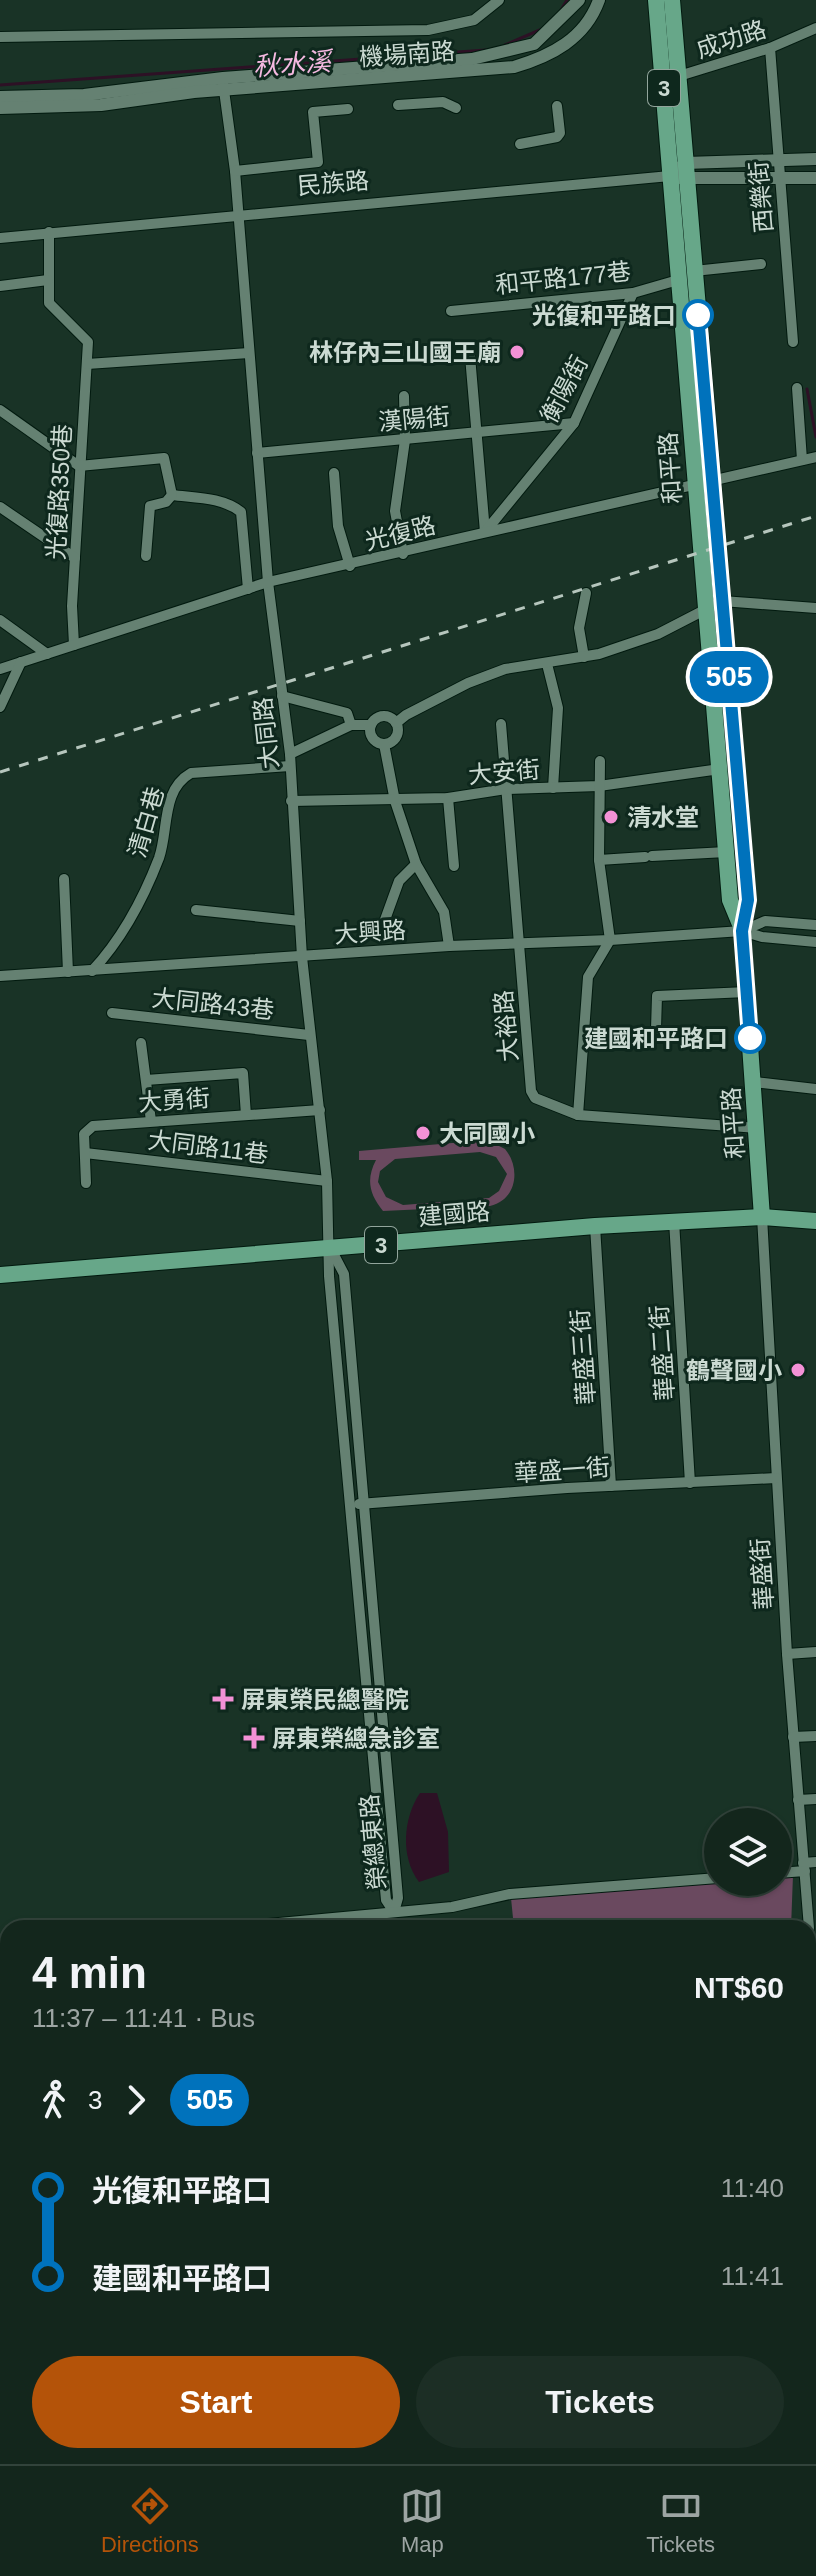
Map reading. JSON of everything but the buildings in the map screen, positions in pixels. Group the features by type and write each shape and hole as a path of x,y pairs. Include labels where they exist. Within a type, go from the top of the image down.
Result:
{"main road":[{"name":"和平路","path":"656,0 730,900 742,931"},
{"name":"和平路","path":"672,0 748,900 742,931 762,1217"},
{"name":"建國路","path":"0,1275 595,1226 762,1217 816,1221"}],"street":[{"path":"0,37 428,30 474,20 499,0"},
{"name":"機場南路","path":"0,108 101,105 224,84 472,59 534,44 579,0"},
{"name":"機場南路","path":"0,97 84,95 514,67 551,56 582,29 599,0"},
{"name":"成功路","path":"664,95 679,76 770,48 816,28"},
{"name":"西樂街","path":"770,48 793,342"},
{"name":"大同路","path":"224,84 235,171 268,582 290,760 302,957 320,1110 331,1249"},
{"path":"398,105 443,102 456,108"},
{"path":"520,144 557,137 560,133 557,106"},
{"path":"235,171 318,162 313,112 348,109"},
{"path":"670,176 778,158 816,159"},
{"path":"686,171 816,178"},
{"name":"民族路","path":"0,238 670,176"},
{"path":"0,286 48,280 49,232"},
{"path":"694,271 761,264"},
{"name":"光復路350巷","path":"48,280 49,303 88,342 79,466 74,645"},
{"name":"和平路177巷","path":"451,311 633,293 678,280"},
{"name":"衡陽街","path":"485,532 574,423 633,293"},
{"path":"87,364 249,353"},
{"path":"470,356 485,532"},
{"path":"797,388 802,460"},
{"path":"403,554 395,511 405,440 404,396"},
{"path":"0,410 79,466 164,458 172,495"},
{"name":"漢陽街","path":"257,453 574,423"},
{"name":"光復路","path":"0,669 268,582 403,554 485,532 816,457"},
{"path":"334,473 338,526 350,566"},
{"path":"146,556 150,506 166,502 172,495"},
{"path":"172,495 230,505 241,512 248,589"},
{"path":"0,507 75,558"},
{"path":"584,657 579,628 586,593"},
{"path":"396,723 468,683 505,669 584,657 658,634 722,601 816,608"},
{"path":"0,620 47,654"},
{"path":"0,707 21,662"},
{"path":"547,664 558,708 553,788"},
{"path":"282,696 347,713 351,725"},
{"path":"290,760 351,725 371,725 381,716 390,717 396,723 396,737 384,744"},
{"name":"大裕路","path":"501,724 531,1091 540,1103 578,1115 758,1128"},
{"path":"371,725 372,738 384,744"},
{"path":"384,744 395,801 416,864 444,912 449,946"},
{"name":"清白巷","path":"92,971 115,947 159,857 171,794 180,779 191,773 290,760"},
{"path":"578,1115 588,977 610,940 599,860 600,761"},
{"name":"大安街","path":"291,801 448,798 506,789 599,786 720,769"},
{"path":"448,798 454,866"},
{"path":"599,860 726,852"},
{"path":"382,928 399,881 416,864"},
{"path":"64,879 68,972"},
{"path":"196,910 300,921"},
{"path":"742,931 765,921 816,925"},
{"path":"742,931 762,937 816,942"},
{"name":"大興路","path":"0,976 449,946 742,931"},
{"path":"656,1029 657,996 747,992"},
{"name":"大同路43巷","path":"112,1013 309,1035"},
{"path":"141,1043 151,1121"},
{"path":"146,1080 243,1073 246,1115"},
{"path":"754,1082 816,1089"},
{"name":"大勇街","path":"85,1153 84,1134 93,1126 320,1110"},
{"path":"85,1153 86,1183"},
{"name":"大同路11巷","path":"85,1153 327,1181"},
{"name":"華盛街","path":"762,1217 787,1654 807,1920"},
{"name":"華盛二街","path":"674,1221 690,1483"},
{"name":"華盛三街","path":"595,1226 611,1486"},
{"name":"榮總東路","path":"331,1249 344,1274 398,1898 394,1912"},
{"name":"榮總東路","path":"331,1249 329,1276 378,1817 386,1900 394,1912"},
{"path":"342,1407 356,1406"},
{"name":"華盛一街","path":"351,1505 611,1486 776,1478"},
{"path":"357,1579 371,1578"},
{"path":"787,1654 816,1652"},
{"path":"793,1737 816,1736"},
{"path":"798,1800 816,1799"},
{"path":"378,1817 391,1815"},
{"path":"792,1870 816,1862"},
{"path":"308,1920 452,1907 510,1894 704,1879"}],"shaded area":[{"path":"487,1140 505,1149 513,1165 514,1182 506,1197 490,1206 383,1211 370,1186 376,1160 359,1160 359,1151","holes":["480,1152 496,1157 507,1174 499,1191 489,1198 403,1205 386,1197 378,1182 380,1171 395,1159"]},
{"path":"420,1793 437,1793 448,1832 449,1872 419,1882 409,1861 406,1838 410,1814"},
{"path":"793,1875 791,1920 513,1920 511,1898 704,1883 704,1896 792,1896"}],"waterway":[{"name":"秋水溪","path":"561,10 567,0"},
{"name":"秋水溪","path":"505,45 542,29"},
{"name":"秋水溪","path":"0,85 486,50"},
{"path":"807,389 816,437"}],"railway":[{"path":"0,772 816,516"}],"bus line":[{"name":"505","path":"698,315 748,900 742,931 750,1038"}],"place":[{"name":"光復和平路口","path":"698,315"},
{"name":"林仔內三山國王廟","path":"517,352"},
{"name":"清水堂","path":"611,817"},
{"name":"建國和平路口","path":"750,1038"},
{"name":"大同國小","path":"423,1133"},
{"name":"鶴聲國小","path":"798,1370"},
{"name":"屏東榮民總醫院","path":"223,1699"},
{"name":"屏東榮總急診室","path":"254,1738"}]}
